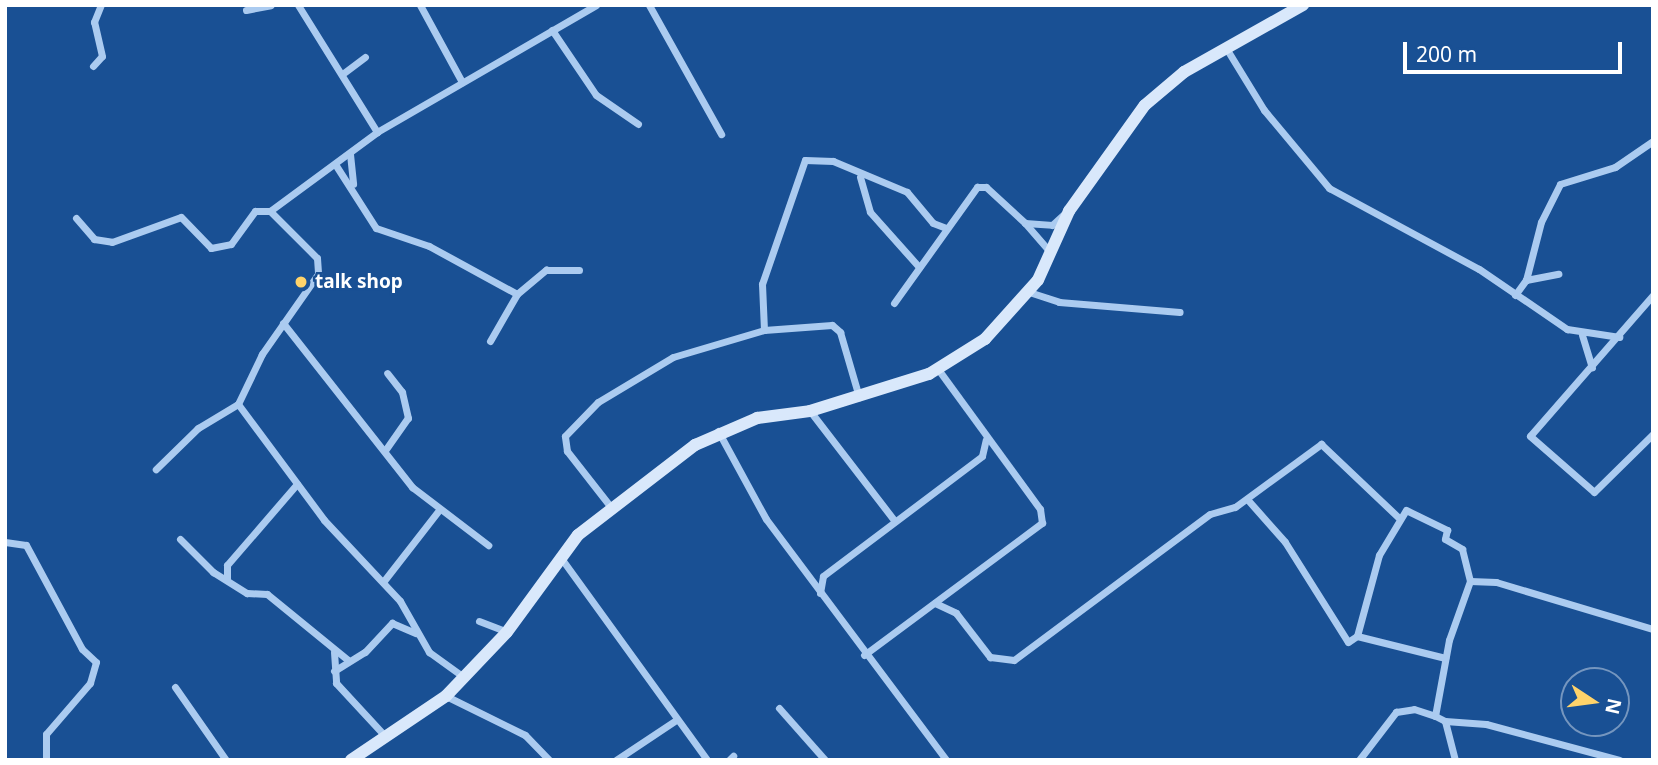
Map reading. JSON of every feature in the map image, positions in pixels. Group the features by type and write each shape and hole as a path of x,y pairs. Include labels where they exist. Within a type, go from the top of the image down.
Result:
{"street":[{"path":"93,66 102,56 94,22 101,5"},
{"path":"246,10 271,5"},
{"path":"298,5 345,72 377,132"},
{"path":"421,5 462,82"},
{"path":"76,218 94,239 112,242 181,217 211,248 231,244 255,211 270,211 377,132 596,5"},
{"path":"649,5 721,134"},
{"path":"351,760 446,696 465,678 507,632 560,558 610,506 718,431 810,411 859,397 937,368 985,339 1029,292 1076,202 1144,105 1226,48 1303,5"},
{"path":"552,30 596,96 638,124"},
{"path":"1226,48 1264,110 1329,188 1479,269 1515,295 1583,335 1619,337"},
{"path":"345,72 365,57"},
{"path":"1515,295 1526,280 1541,222 1560,184 1615,167 1653,141"},
{"path":"764,330 762,284 801,166 801,151"},
{"path":"350,154 358,205 376,228 429,246 517,294"},
{"path":"801,166 823,158 860,177 915,197 933,223 946,228"},
{"path":"335,164 353,185"},
{"path":"860,177 870,212 919,267"},
{"path":"894,303 962,201 981,186 1025,223 1050,252"},
{"path":"1025,223 1052,225 1076,202"},
{"path":"156,469 198,428 238,404 283,323 319,268 270,211"},
{"path":"491,341 517,294 552,266 579,270"},
{"path":"1526,280 1558,274"},
{"path":"1029,292 1059,302 1180,312"},
{"path":"1653,295 1619,337 1534,428 1532,440 1594,492 1653,434"},
{"path":"283,323 386,449 412,487 488,545"},
{"path":"610,506 564,444 578,417 673,357 764,330 837,327 859,397"},
{"path":"1583,335 1592,366"},
{"path":"864,655 1042,523 1040,509 937,368"},
{"path":"386,449 408,418 402,392 387,373"},
{"path":"238,404 297,484 383,582 429,652 465,678"},
{"path":"810,411 894,520"},
{"path":"718,431 766,519 864,655 946,760"},
{"path":"984,454 985,435"},
{"path":"706,439 726,447"},
{"path":"935,603 956,613 990,657 1014,660 1210,514 1247,499 1324,443 1398,517"},
{"path":"820,594 823,576 894,520 984,454 1000,453"},
{"path":"227,578 228,565 297,484"},
{"path":"1247,499 1285,542 1348,642 1357,636 1379,555 1398,517 1406,510 1447,530 1445,539 1462,549 1470,581 1445,658 1435,716"},
{"path":"383,582 439,510"},
{"path":"180,539 247,593 267,594 334,652 348,660"},
{"path":"5,542 26,545 82,649 96,662 90,683 46,734 46,760"},
{"path":"560,558 707,760"},
{"path":"1470,581 1496,582 1653,629"},
{"path":"480,621 507,632"},
{"path":"334,671 392,623 416,633"},
{"path":"1357,636 1445,658"},
{"path":"855,641 877,645"},
{"path":"334,652 334,671 346,699 386,737"},
{"path":"175,687 226,760"},
{"path":"446,696 524,735 549,760"},
{"path":"779,708 825,760"},
{"path":"1359,760 1396,712 1411,708 1445,721 1486,724 1619,760"},
{"path":"616,760 676,720"},
{"path":"1445,721 1455,760"}],"place":[{"name":"talk shop","path":"301,282"}]}
